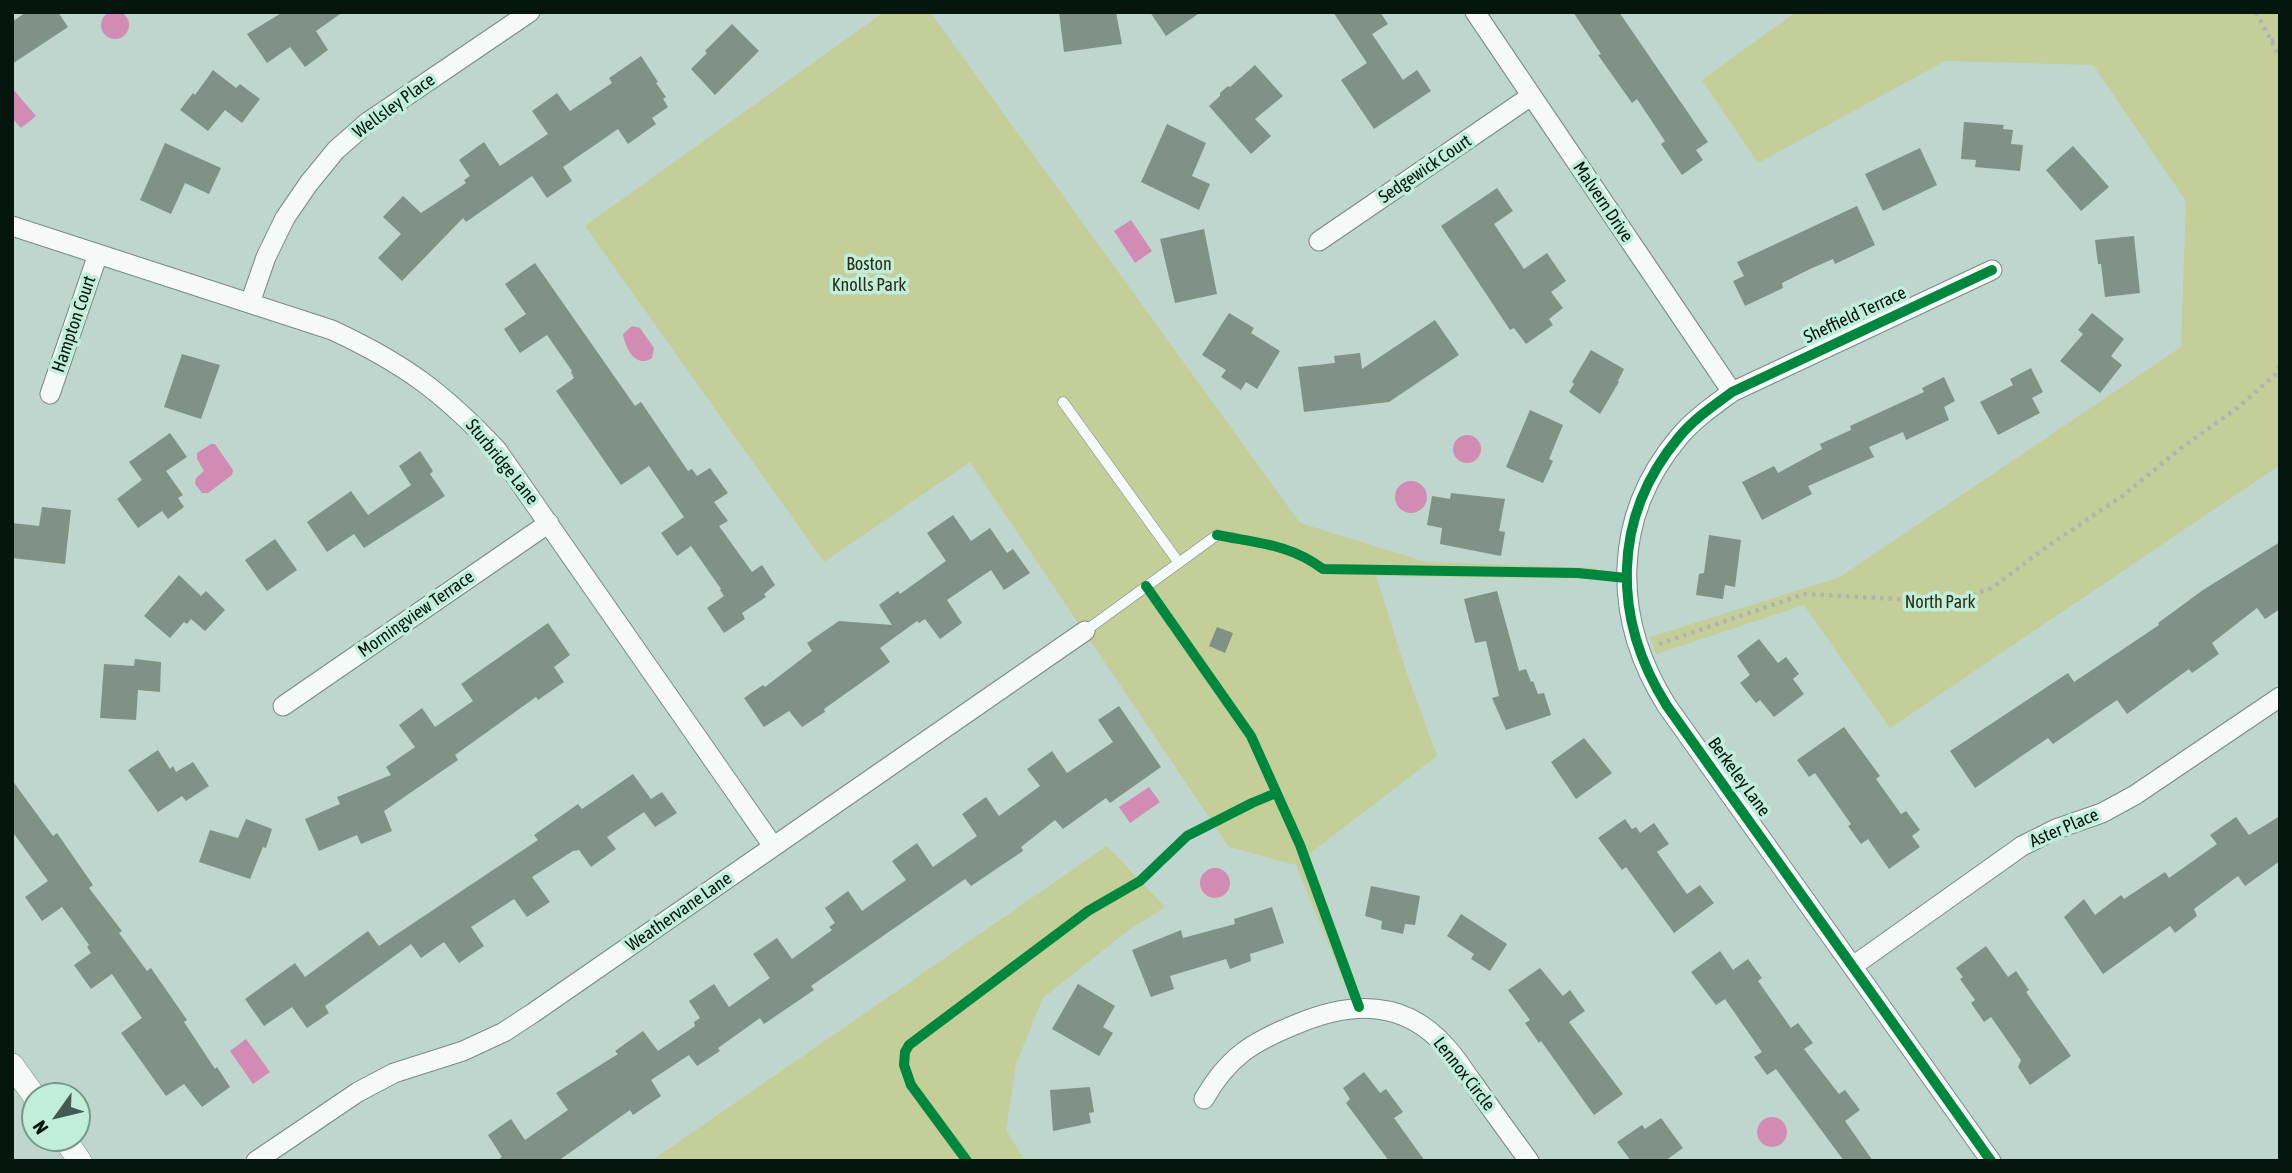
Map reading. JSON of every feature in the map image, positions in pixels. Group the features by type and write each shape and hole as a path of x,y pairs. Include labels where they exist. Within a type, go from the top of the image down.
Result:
{"street":[{"name":"Wellsley Place","path":"250,303 266,257 285,218 336,150 368,122 530,12"},
{"name":"Malvern Drive","path":"1475,12 1732,393"},
{"name":"Sedgewick Court","path":"1319,241 1531,96"},
{"name":"Sturbridge Lane","path":"12,226 332,330 377,351 425,382 463,414 497,450 773,846"},
{"name":"Hampton Court","path":"50,394 98,254"},
{"name":"Sheffield Terrace","path":"1732,393 1992,270"},
{"name":"Berkeley Lane","path":"1732,393 1704,412 1680,436 1659,463 1642,497 1632,529 1626,563 1626,597 1632,631 1654,687 1991,1161"},
{"name":"Morningview Terrace","path":"283,706 549,523"},
{"name":"Weathervane Lane","path":"256,1161 358,1092 394,1073 463,1051 504,1032 1085,631"},
{"name":"Aster Place","path":"1853,965 2022,846 2102,813 2135,795 2280,697"},
{"name":"Lennox Circle","path":"1204,1099 1217,1076 1238,1054 1271,1034 1316,1016 1344,1009 1359,1007 1384,1010 1408,1018 1428,1030 1447,1048 1529,1161"},
{"path":"12,1065 24,1082"}],"lane":[{"path":"1063,402 1179,563"},
{"path":"1085,631 1217,535"}],"path":[{"path":"2256,12 2280,57"},
{"path":"2271,41 2280,36"},
{"path":"1639,651 1804,594 1952,602 1992,588 2125,494 2181,448 2236,409 2275,375 2280,365"}],"green space":[{"name":"Boston Knolls Park","path":"884,12 930,12 1300,523 1426,562 1597,568 1596,579 1376,576 1437,756 1309,854 1357,986 1347,989 1296,865 1229,847 970,462 824,562 585,226"},
{"name":"North Park","path":"1796,12 2280,12 2280,465 1890,728 1804,605 1656,654 1650,637 1840,577 2181,347 2186,201 2093,65 1945,61 1758,163 1702,80"},
{"path":"1107,846 1165,907 1126,932 1043,998 1016,1064 1006,1130 1025,1161 651,1161"}],"shaded area":[{"path":"115,11 125,15 129,25 125,35 115,39 105,35 101,25 105,15"},
{"path":"12,88 36,116 21,128 12,118"},
{"path":"1131,220 1152,251 1135,263 1114,231"},
{"path":"632,326 640,328 654,348 652,358 641,361 629,351 623,334"},
{"path":"1467,435 1477,439 1481,449 1477,459 1467,463 1457,459 1453,449 1457,439"},
{"path":"215,444 233,470 232,475 208,493 202,493 195,484 196,478 204,471 197,459 197,453"},
{"path":"1411,481 1423,485 1427,497 1423,509 1411,513 1399,509 1395,497 1399,485"},
{"path":"1149,787 1160,802 1130,823 1119,807"},
{"path":"1215,868 1226,872 1230,883 1226,894 1215,898 1204,894 1200,883 1204,872"},
{"path":"246,1039 270,1072 253,1084 230,1051"},
{"path":"1772,1117 1783,1121 1787,1132 1783,1143 1772,1147 1761,1143 1757,1132 1761,1121"}],"building":[{"path":"26,12 58,12 68,27 12,64 12,22"},
{"path":"283,12 343,12 316,31 328,50 305,67 290,47 267,63 247,34"},
{"path":"1059,12 1116,12 1122,44 1064,52"},
{"path":"1150,12 1201,12 1166,36"},
{"path":"1333,12 1380,12 1388,24 1372,34 1403,80 1417,70 1431,91 1374,129 1341,80 1367,63"},
{"path":"1573,12 1619,12 1708,142 1696,150 1703,160 1682,175 1661,144 1665,141 1637,99 1632,103 1598,55 1601,54"},
{"path":"732,24 759,51 715,95 691,69"},
{"path":"641,56 666,97 663,99 668,107 652,118 656,124 628,144 618,129 563,167 572,181 547,198 532,176 466,222 463,218 402,281 378,258 401,234 383,217 403,196 421,213 466,183 464,180 470,176 459,160 484,142 500,166 548,134 532,111 557,93 570,111 612,83 609,78"},
{"path":"1255,65 1283,96 1255,119 1271,136 1251,154 1209,106 1220,93"},
{"path":"213,70 236,88 240,84 260,99 242,123 225,110 208,131 180,110"},
{"path":"1964,122 2004,125 2003,129 2013,130 2011,144 2023,145 2020,171 1975,167 1976,160 1961,159"},
{"path":"1167,124 1206,143 1192,176 1210,184 1199,210 1141,182"},
{"path":"165,143 221,168 209,194 185,183 171,214 140,200"},
{"path":"2073,146 2109,187 2081,211 2046,170"},
{"path":"1920,148 1937,185 1883,211 1865,174"},
{"path":"1497,188 1513,211 1494,224 1524,269 1547,253 1566,281 1551,292 1563,308 1549,319 1553,325 1526,344 1514,328 1510,330 1441,226"},
{"path":"1857,206 1875,245 1835,264 1833,259 1810,269 1782,283 1783,288 1745,306 1733,281 1744,276 1737,262"},
{"path":"1204,229 1217,294 1175,303 1160,239"},
{"path":"2134,236 2140,293 2105,297 2095,240"},
{"path":"535,263 635,406 641,402 688,471 692,469 697,476 710,468 728,493 714,502 728,521 719,526 752,572 762,565 775,585 764,594 766,597 742,613 745,619 724,633 707,608 724,596 721,589 691,546 677,556 661,533 684,517 649,466 621,485 556,391 574,378 547,335 520,353 504,329 526,314 505,284"},
{"path":"1229,313 1254,328 1251,333 1280,351 1257,389 1246,382 1241,390 1221,377 1226,370 1202,355"},
{"path":"2092,313 2124,339 2111,356 2122,365 2100,393 2060,361 2083,334 2078,330"},
{"path":"1435,320 1459,355 1389,402 1304,412 1298,367 1335,363 1334,356 1360,353 1362,369"},
{"path":"1591,350 1624,369 1600,414 1569,392"},
{"path":"182,354 220,365 201,419 164,407"},
{"path":"2031,368 2043,392 2032,398 2040,413 1998,435 1980,402 2013,385 2010,379"},
{"path":"1944,377 1955,401 1944,407 1949,420 1906,440 1903,432 1869,447 1874,457 1808,486 1812,494 1762,520 1742,482 1774,466 1778,473 1822,449 1820,444 1851,430 1850,426 1924,392 1922,388"},
{"path":"1530,410 1563,425 1549,459 1553,461 1543,483 1506,467"},
{"path":"170,433 187,457 166,471 183,495 178,498 184,507 168,519 162,511 138,528 117,499 142,480 129,462"},
{"path":"420,451 433,471 430,474 445,496 364,548 354,534 327,552 307,522 351,491 368,515 411,485 399,466"},
{"path":"1451,493 1505,499 1499,531 1505,532 1501,556 1440,544 1442,528 1427,525 1432,496 1450,499"},
{"path":"42,507 71,510 65,564 12,558 12,523 39,526"},
{"path":"953,515 971,541 990,528 1007,553 1013,549 1030,573 1004,590 991,570 947,600 962,623 940,639 925,619 919,623 917,621 880,648 890,662 824,709 825,712 802,727 789,711 764,727 744,698 763,685 765,687 812,651 807,643 839,621 892,625 879,605 898,591 900,594 946,561 927,533"},
{"path":"1709,535 1741,540 1735,587 1725,585 1723,599 1696,595 1699,574 1704,573"},
{"path":"275,539 297,570 267,591 245,560"},
{"path":"2280,542 2280,609 2265,619 2257,608 2212,643 2219,654 2192,673 2189,669 2127,714 2117,700 2053,744 2048,738 1975,788 1950,751 2068,673 2074,682 2159,625 2158,623 2203,590"},
{"path":"179,575 201,596 206,591 225,610 205,631 191,619 187,624 184,622 170,638 144,616"},
{"path":"1497,591 1519,671 1526,669 1538,694 1544,693 1551,715 1506,730 1492,698 1499,696 1486,641 1475,643 1464,599"},
{"path":"548,623 570,655 554,667 564,682 538,700 536,697 455,755 458,760 384,811 392,831 361,844 357,835 319,851 305,819 340,804 337,797 391,775 386,767 415,747 399,725 422,708 435,727 473,701 461,684"},
{"path":"1217,627 1233,633 1225,653 1209,646"},
{"path":"1759,639 1778,663 1786,657 1799,674 1793,679 1804,694 1774,717 1760,700 1756,703 1740,683 1750,675 1737,656"},
{"path":"135,659 161,662 160,692 138,690 136,720 100,718 104,664 134,666"},
{"path":"1119,706 1161,767 1110,803 1106,798 1063,829 1055,820 1021,847 1023,851 971,886 965,879 811,986 814,990 764,1024 760,1018 697,1066 689,1055 651,1080 661,1096 633,1115 630,1110 558,1161 496,1161 502,1157 488,1135 511,1119 525,1140 568,1110 556,1093 618,1054 615,1051 643,1031 658,1051 695,1026 694,1022 700,1018 689,1001 714,984 729,1007 770,978 753,954 777,938 792,959 832,930 829,927 835,923 825,908 848,891 862,911 906,880 892,861 917,843 933,867 977,836 962,814 986,797 999,816 1040,786 1027,769 1052,751 1067,773 1113,742 1098,720"},
{"path":"1844,727 1880,776 1876,779 1901,814 1906,811 1920,830 1912,836 1920,847 1889,869 1868,839 1861,844 1848,826 1851,824 1815,773 1809,777 1797,760"},
{"path":"1584,738 1612,773 1576,799 1551,762"},
{"path":"158,750 170,769 173,766 176,772 193,762 209,786 186,801 182,796 158,812 128,770"},
{"path":"633,774 651,799 662,792 677,813 655,827 644,812 607,837 616,849 591,867 579,850 573,851 532,877 550,902 527,917 514,899 471,927 484,946 459,963 444,942 421,958 411,944 325,1006 329,1013 307,1028 292,1007 264,1026 245,999 295,963 305,977 368,931 379,946 538,840 534,835 578,804 582,809"},
{"path":"12,780 53,836 57,833 93,885 89,888 122,931 119,933 147,971 151,968 187,1020 184,1022 215,1069 217,1067 230,1087 202,1107 184,1084 166,1096 121,1033 142,1018 112,974 91,989 74,965 91,953 87,947 89,945 62,907 42,921 25,897 48,881 12,831"},
{"path":"2280,816 2280,861 2245,886 2238,876 2194,909 2197,916 2175,933 2170,926 2103,974 2064,917 2084,899 2095,915 2121,895 2124,899 2165,872 2169,878 2217,844 2210,835 2236,817 2249,835"},
{"path":"246,819 272,829 266,848 263,847 250,879 199,862 210,830 238,838"},
{"path":"1625,819 1632,829 1636,827 1640,833 1654,823 1669,844 1657,852 1687,894 1700,885 1714,903 1674,933 1626,867 1622,870 1598,838"},
{"path":"1371,886 1420,896 1415,925 1405,924 1403,934 1381,929 1382,921 1365,916"},
{"path":"1272,907 1284,943 1250,954 1251,961 1230,969 1226,959 1170,976 1174,989 1151,997 1132,950 1181,930 1183,938 1235,924 1234,919"},
{"path":"1461,914 1507,944 1490,971 1471,959 1474,954 1447,936"},
{"path":"1986,946 2008,977 2016,971 2029,990 2026,992 2071,1056 2030,1085 2018,1067 2021,1060 1991,1017 1984,1022 1971,1003 1975,1000 1960,979 1963,977 1956,968"},
{"path":"1720,951 1733,970 1748,959 1762,978 1758,981 1791,1028 1798,1023 1813,1043 1804,1049 1839,1094 1845,1090 1860,1110 1845,1121 1873,1161 1844,1161 1776,1069 1767,1075 1754,1057 1762,1052 1725,999 1716,1005 1691,972"},
{"path":"1540,968 1563,996 1570,990 1585,1011 1569,1022 1623,1094 1594,1115 1525,1023 1530,1020 1508,990"},
{"path":"1078,984 1115,1006 1103,1027 1113,1033 1099,1056 1052,1029"},
{"path":"1364,1072 1380,1093 1386,1089 1403,1112 1394,1118 1425,1161 1389,1161 1346,1103 1350,1099 1343,1088"},
{"path":"1090,1087 1094,1112 1089,1113 1091,1123 1053,1131 1050,1090"},
{"path":"1661,1118 1683,1148 1665,1161 1631,1161 1617,1142 1642,1125 1645,1129"}],"cycle path":[{"path":"1991,1161 1667,706 1649,673 1636,639 1629,604 1627,569 1631,535 1641,501 1657,468 1679,437 1704,413 1732,392 1992,270"},
{"path":"1217,535 1286,549 1323,569 1578,573 1626,578"},
{"path":"1146,586 1251,736 1300,845 1359,1007"},
{"path":"967,1161 911,1085 904,1065 905,1052 909,1045 1088,911 1140,881 1187,836 1276,793"}]}
